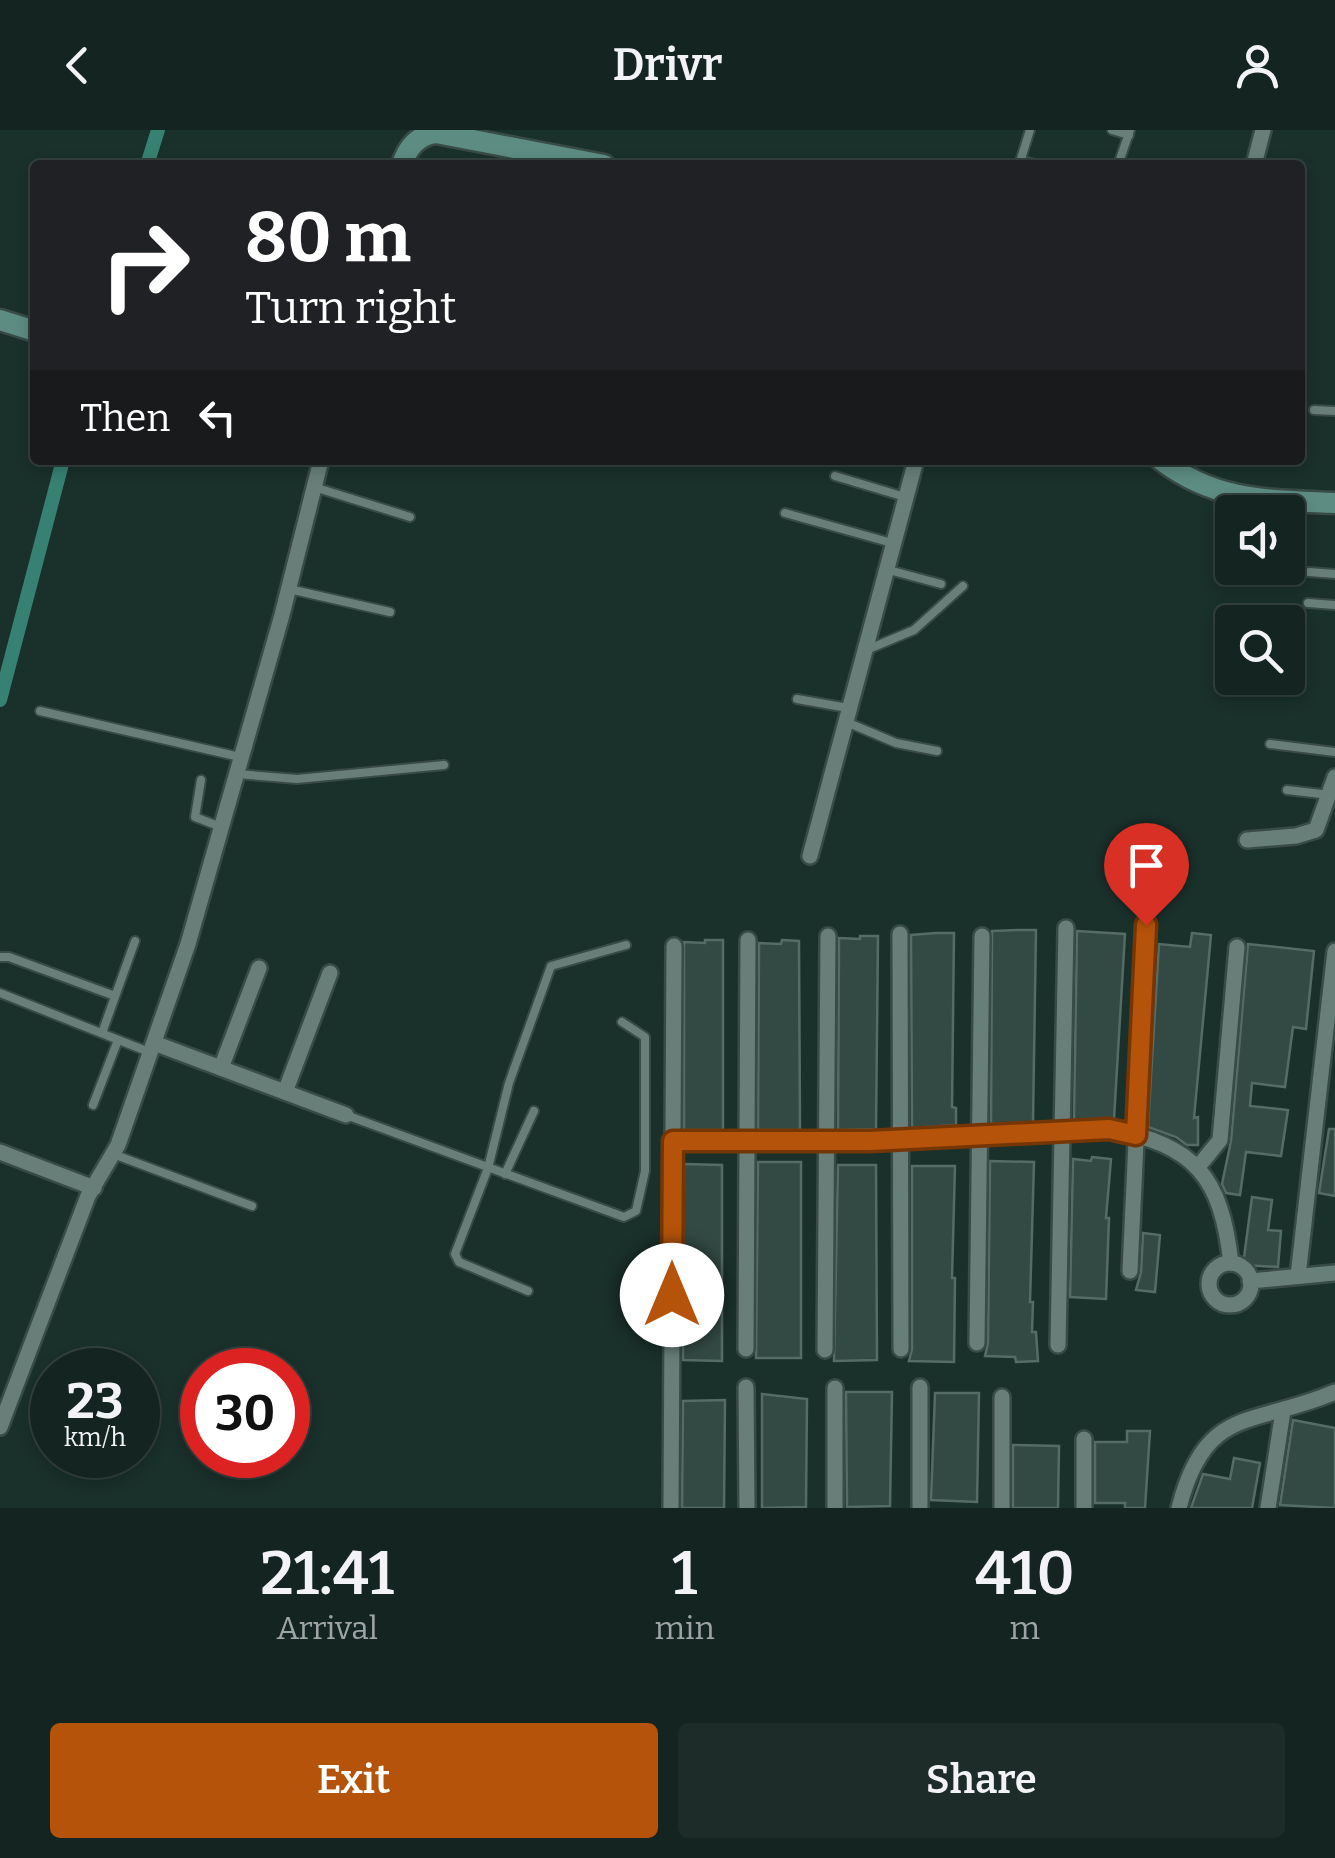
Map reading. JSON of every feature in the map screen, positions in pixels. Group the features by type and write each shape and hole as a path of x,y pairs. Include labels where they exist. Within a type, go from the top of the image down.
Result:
{"street":[{"path":"1255,160 1263,130"},
{"path":"407,149 426,134 444,132 549,159"},
{"path":"0,320 30,329"},
{"path":"0,1426 94,1188 114,1154 188,944 289,588 320,465"},
{"path":"810,856 915,465"},
{"path":"1171,465 1192,481 1235,495"},
{"path":"1305,505 1335,503"},
{"path":"1247,840 1296,836 1316,830 1335,777"},
{"path":"1130,1271 1146,925"},
{"path":"1058,1346 1066,928"},
{"path":"900,934 901,1349"},
{"path":"825,1350 828,936"},
{"path":"977,1342 982,936"},
{"path":"746,1349 748,940"},
{"path":"672,1508 674,946"},
{"path":"1198,1167 1213,1152 1222,1127 1238,947"},
{"path":"1298,1276 1335,951"},
{"path":"221,1068 260,968"},
{"path":"285,1092 330,973"},
{"path":"152,1048 221,1068 346,1115"},
{"path":"673,1141 900,1140 1109,1129 1161,1142 1198,1167 1219,1200 1231,1263"},
{"path":"0,1152 94,1188"},
{"path":"1231,1263 1244,1269 1250,1282 1248,1294 1238,1303 1226,1304 1214,1298 1210,1286 1213,1272 1231,1263"},
{"path":"1250,1282 1335,1273"},
{"path":"746,1387 747,1508"},
{"path":"920,1387 920,1508"},
{"path":"834,1508 835,1388"},
{"path":"1179,1508 1191,1470 1204,1447 1221,1430 1335,1392"},
{"path":"1002,1397 1002,1508"},
{"path":"1268,1508 1283,1411"},
{"path":"1084,1439 1084,1508"}],"lane":[{"path":"1021,160 1030,130"},
{"path":"1112,130 1130,132 1120,160"},
{"path":"1314,410 1335,411"},
{"path":"835,476 905,497"},
{"path":"314,487 410,518"},
{"path":"785,513 892,543"},
{"path":"885,568 941,584"},
{"path":"1309,572 1335,574"},
{"path":"863,651 914,630 963,586"},
{"path":"289,588 390,612"},
{"path":"1308,603 1335,606"},
{"path":"797,699 846,714 896,743 937,750"},
{"path":"40,711 297,780 444,766"},
{"path":"1270,744 1335,752"},
{"path":"201,780 195,817 222,828"},
{"path":"1287,790 1330,795"},
{"path":"102,1034 135,941"},
{"path":"528,1290 470,1267 455,1254 488,1168 510,1083 551,966 626,945"},
{"path":"0,957 116,996"},
{"path":"0,993 118,1040 152,1048"},
{"path":"346,1115 624,1217 636,1211 645,1171 644,1036 622,1022"},
{"path":"93,1105 118,1040"},
{"path":"505,1174 534,1111"},
{"path":"114,1154 252,1206"}],"building":[{"path":"1036,930 1033,1122 991,1124 992,931"},
{"path":"1077,931 1125,934 1114,1119 1074,1120"},
{"path":"954,933 952,1107 956,1108 956,1125 912,1128 911,935"},
{"path":"1192,933 1211,935 1194,1118 1198,1117 1198,1145 1187,1145 1148,1127 1159,944 1190,947"},
{"path":"878,936 876,1129 838,1130 839,938"},
{"path":"723,940 723,1130 684,1130 684,942"},
{"path":"782,940 799,941 800,1130 758,1130 759,943 781,944"},
{"path":"1248,944 1314,951 1306,1029 1293,1027 1285,1087 1252,1083 1250,1106 1288,1110 1281,1156 1246,1152 1240,1195 1226,1193 1222,1184 1231,1141"},
{"path":"1329,1129 1335,1129 1335,1196 1319,1193"},
{"path":"1092,1157 1111,1159 1106,1299 1070,1297 1073,1159 1091,1161"},
{"path":"990,1161 1034,1162 1030,1302 1038,1361 1016,1362 1015,1357 985,1356"},
{"path":"758,1162 801,1162 801,1358 756,1358"},
{"path":"684,1164 722,1165 722,1361 683,1360"},
{"path":"838,1165 876,1165 877,1360 834,1361"},
{"path":"912,1166 955,1166 954,1362 909,1361"},
{"path":"1252,1197 1272,1200 1268,1230 1281,1231 1278,1267 1243,1265"},
{"path":"1143,1233 1160,1235 1155,1292 1136,1290"},
{"path":"846,1392 892,1392 890,1506 847,1507"},
{"path":"935,1393 979,1393 977,1502 931,1500"},
{"path":"762,1394 807,1399 806,1507 762,1508"},
{"path":"725,1400 724,1508 682,1508 683,1401"},
{"path":"1293,1420 1335,1428 1335,1508 1280,1505"},
{"path":"1127,1431 1150,1431 1145,1508 1095,1503 1095,1442 1127,1442"},
{"path":"1013,1445 1059,1446 1058,1508 1013,1508"},
{"path":"1234,1458 1260,1463 1252,1508 1191,1508 1203,1474 1230,1479"}],"waterway":[{"path":"149,160 158,130"},
{"path":"0,700 62,465"}],"route":[{"path":"672,1295 673,1141 870,1141 1109,1129 1136,1135 1146,925"}]}
